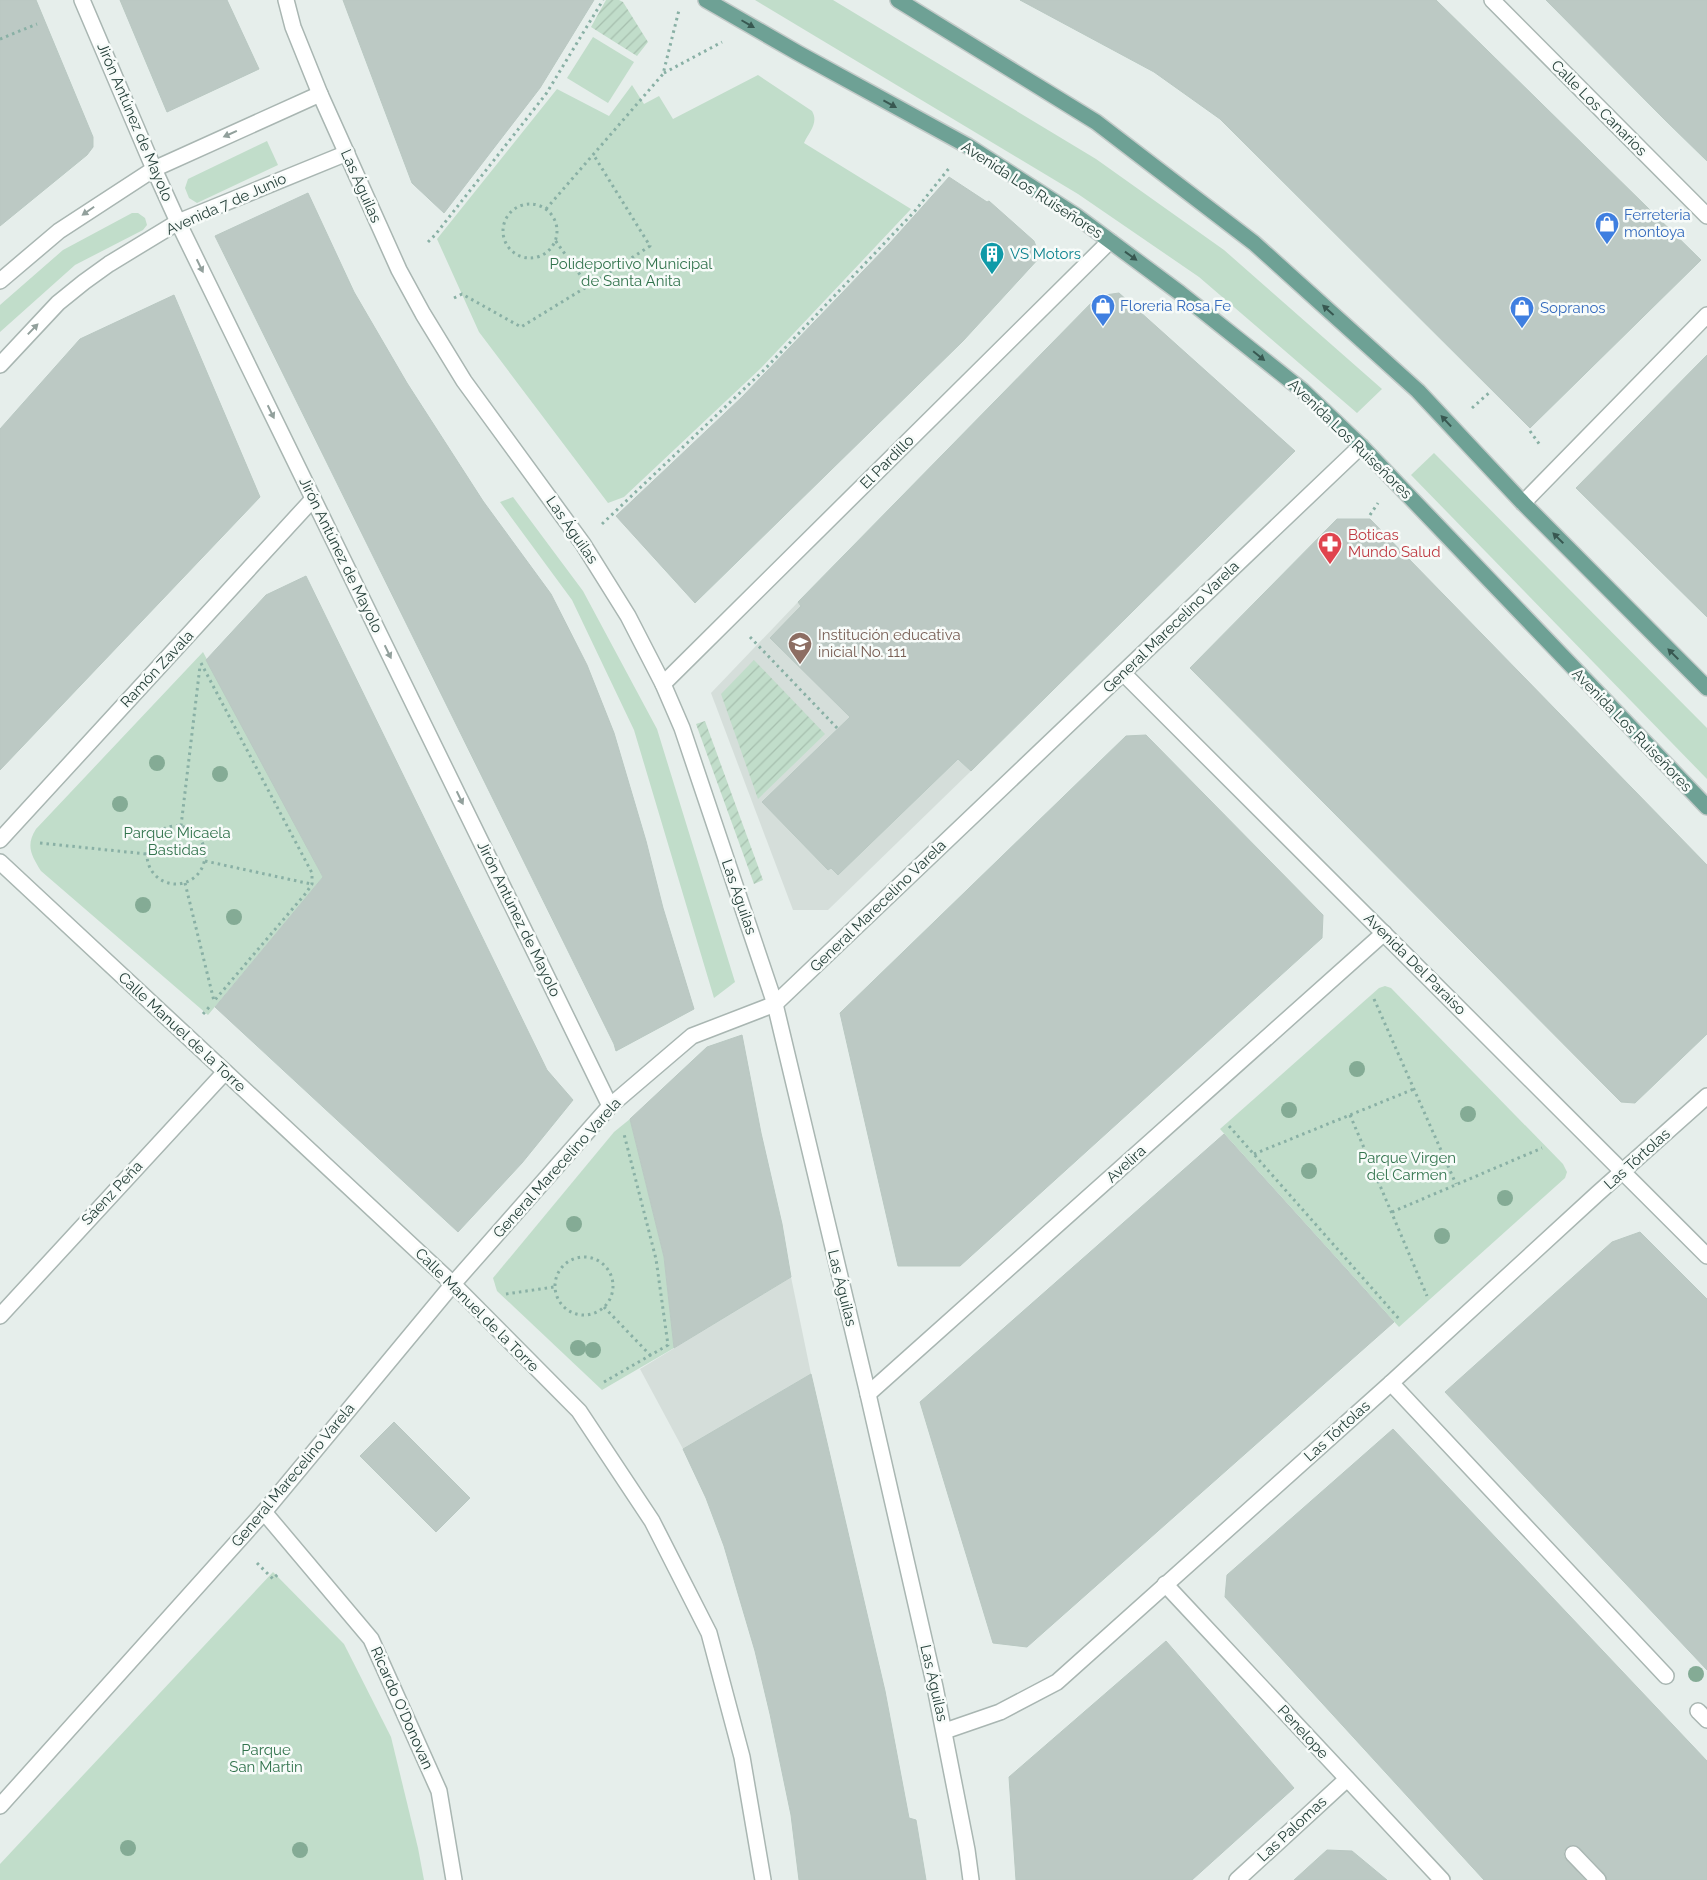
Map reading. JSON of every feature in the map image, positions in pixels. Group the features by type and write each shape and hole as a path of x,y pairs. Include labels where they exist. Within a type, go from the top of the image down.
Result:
{"main road":[{"name":"Avenida Los Ruiseñores","path":"706,0 968,146 1075,215 1180,293 1302,390 1361,446 1707,807"},
{"path":"898,0 1096,122 1254,243 1418,391 1523,503 1707,688"}],"street":[{"name":"Jirón Antúnez de Mayolo","path":"82,0 178,222 610,1106"},
{"name":"Las Águilas","path":"286,0 293,27 320,94 399,270 422,314 464,381 582,544 628,616 663,684 682,728 775,1004 868,1394 945,1731 971,1880"},
{"name":"Calle Los Canarios","path":"1492,0 1707,216"},
{"path":"0,281 59,231 154,169 320,94"},
{"name":"Avenida 7 de Junio","path":"0,365 58,303 109,264 178,222 347,153"},
{"name":"El Pardillo","path":"663,684 1110,241"},
{"path":"1523,503 1707,315"},
{"name":"General Marecelino Varela","path":"0,1806 264,1512 453,1284 610,1106 692,1036 775,1004 1361,446"},
{"name":"Ramón Zavala","path":"0,840 313,499"},
{"name":"Avenida Del Paraiso","path":"1123,673 1707,1256"},
{"name":"Calle Manuel de la Torre","path":"0,862 453,1284 579,1411 652,1521 709,1633 742,1757 763,1880"},
{"name":"Avelira","path":"868,1394 1384,933"},
{"name":"Sáenz Peña","path":"0,1316 225,1072"},
{"name":"Las Tórtolas","path":"945,1731 1000,1712 1057,1682 1707,1096"},
{"path":"1390,1383 1666,1676"},
{"name":"Ricardo O'Donovan","path":"264,1512 371,1639 439,1791 454,1880"},
{"name":"Penelope","path":"1165,1584 1442,1880"},
{"name":"Las Palomas","path":"1237,1880 1347,1779"},
{"path":"1573,1854 1598,1880"}],"path":[{"path":"428,242 546,94 603,0"},
{"path":"664,74 680,7"},
{"path":"0,39 37,24"},
{"path":"546,209 664,74 751,26"},
{"path":"582,544 614,511 764,370 914,212 968,146"},
{"path":"454,298 462,294 520,327 650,246 594,154"},
{"path":"539,204 553,215 558,232 555,240 551,248 544,254 527,258 519,256 505,243 503,225 507,216 521,205 539,204"},
{"path":"555,240 588,286"},
{"path":"730,617 838,728"},
{"path":"181,826 200,663 312,873 312,884 214,1001 185,883"},
{"path":"170,826 181,826 190,829 198,835 204,844 204,864 197,874 185,883 166,883 151,871 148,863 148,845 153,836 161,829 170,826"},
{"path":"40,843 147,854"},
{"path":"204,860 312,884"},
{"path":"1374,998 1456,1184"},
{"path":"1254,1154 1414,1089"},
{"path":"1350,1115 1427,1296"},
{"path":"1229,1126 1400,1320"},
{"path":"604,1382 668,1345 656,1259 624,1131"},
{"path":"1392,1212 1542,1148"},
{"path":"575,1257 591,1257 605,1264 613,1278 610,1301 590,1315 574,1313 560,1303 554,1288 557,1272 575,1257"},
{"path":"506,1294 554,1288"},
{"path":"604,1307 651,1356"}],"shaded area":[{"path":"798,602 971,771 828,910 793,910 711,693"},
{"path":"791,1277 811,1374 683,1449 640,1369"}],"green space":[{"path":"606,0 619,0 623,2 648,42 637,56 591,27"},
{"path":"755,0 833,0 1096,159 1224,250 1382,389 1357,413 1199,277 1078,194"},
{"path":"593,37 634,62 608,103 567,78"},
{"name":"Polideportivo Municipal de Santa Anita","path":"758,75 812,111 814,123 804,143 911,209 761,368 624,497 608,503 479,332 437,239 557,89 609,116 632,85 644,104 659,96 673,119"},
{"path":"267,141 278,165 197,203 189,198 185,188 188,179"},
{"path":"132,213 138,213 145,218 147,225 143,230 75,265 0,332 0,305 63,250"},
{"path":"1434,453 1707,728 1707,779 1411,475"},
{"path":"513,497 583,591 657,729 735,982 714,998 634,730 572,600 500,502"},
{"name":"Parque Micaela Bastidas","path":"203,652 323,877 208,1015 41,871 30,846 36,829"},
{"path":"754,660 825,734 758,799 721,694"},
{"path":"705,721 763,880 754,884 696,724"},
{"name":"Parque Virgen del Carmen","path":"1385,986 1391,988 1563,1164 1567,1172 1565,1178 1399,1327 1220,1129 1379,988"},
{"path":"630,1119 664,1257 674,1348 602,1390 497,1291 493,1278 614,1132"},
{"name":"Parque San Martin","path":"273,1572 344,1644 391,1737 424,1880 0,1880 0,1864"}],"building":[{"path":"0,0 36,0 93,137 93,147 87,155 0,226"},
{"path":"120,0 227,0 259,69 167,112"},
{"path":"343,0 594,0 540,88 444,213 412,183"},
{"path":"1020,0 1436,0 1701,260 1530,428 1220,119 1154,72"},
{"path":"1546,0 1707,0 1707,161 1665,120"},
{"path":"949,177 987,202 989,201 1034,241 1040,257 963,341 695,603 616,516 742,397 890,243"},
{"path":"308,193 354,292 407,383 483,501 551,594 587,665 614,733 646,841 663,908 694,1009 616,1051 215,236"},
{"path":"1119,293 1295,451 971,771 958,759 838,875 831,868 828,870 762,802 850,717 770,638 801,606 798,602 1098,296"},
{"path":"174,295 260,497 0,770 0,429 80,339"},
{"path":"1707,355 1707,617 1576,488"},
{"path":"1337,519 1370,519 1707,865 1707,1034 1635,1103 1621,1102 1190,668"},
{"path":"306,576 547,1070 573,1100 522,1163 458,1232 215,1007 323,877 206,660 266,595"},
{"path":"1146,735 1323,915 1322,938 960,1266 898,1266 840,1013 1126,736"},
{"path":"742,1035 761,1133 782,1224 791,1277 674,1348 664,1257 630,1119 707,1047"},
{"path":"1224,1134 1394,1322 1027,1647 993,1643 920,1402"},
{"path":"1640,1232 1707,1299 1707,1670 1445,1392 1612,1242"},
{"path":"811,1374 885,1691 909,1818 916,1820 926,1880 799,1880 791,1815 755,1651 724,1546 706,1498 683,1449"},
{"path":"394,1422 470,1498 436,1532 360,1456"},
{"path":"1393,1429 1707,1761 1707,1880 1607,1880 1605,1874 1580,1848 1571,1845 1564,1851 1564,1857 1585,1880 1484,1880 1225,1597 1227,1575"},
{"path":"1166,1641 1294,1788 1192,1880 1016,1880 1009,1777"},
{"path":"1327,1850 1352,1851 1387,1880 1294,1880"}],"place":[{"name":"Ferreteria montoya","path":"1607,245"},
{"name":"VS Motors","path":"992,275"},
{"name":"Floreria Rosa Fe","path":"1103,327"},
{"name":"Sopranos","path":"1522,329"},
{"name":"Boticas Mundo Salud","path":"1330,565"},
{"name":"Institución educativa inicial No. 111","path":"800,665"}]}
